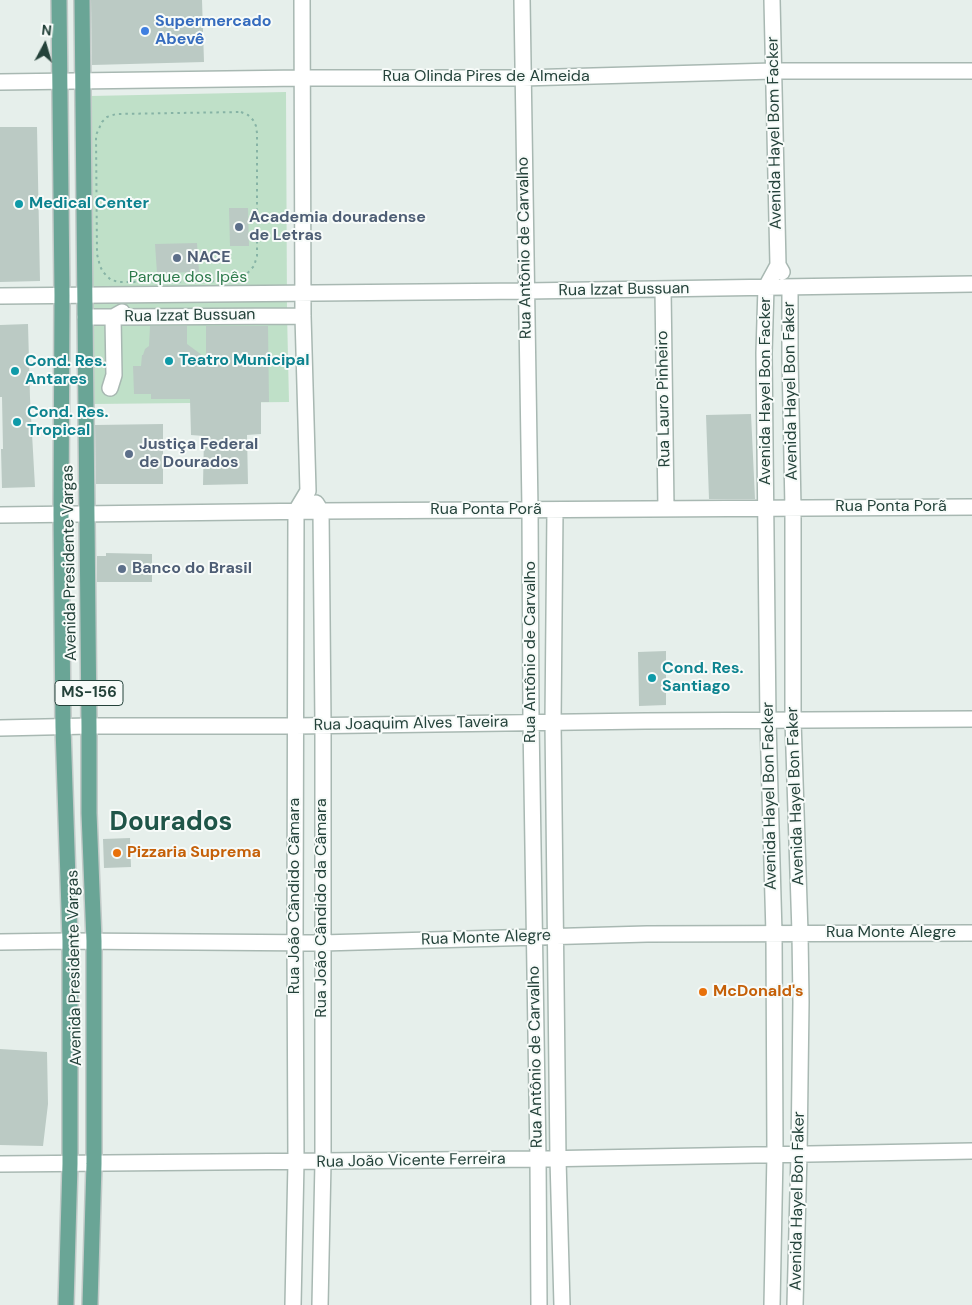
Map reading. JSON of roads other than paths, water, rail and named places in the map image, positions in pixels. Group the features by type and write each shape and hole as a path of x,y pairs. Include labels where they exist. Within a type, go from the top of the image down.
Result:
{"main road":[{"name":"Avenida Presidente Vargas","path":"59,0 63,727 70,941 70,1164 66,1305"},
{"name":"Avenida Presidente Vargas","path":"82,0 86,513 90,726 89,813 94,941 94,1164 90,1305"},
{"path":"70,1103 94,1103"}],"street":[{"path":"296,511 308,491 304,316 302,0"},
{"name":"Rua Antônio de Carvalho","path":"522,0 539,1305"},
{"name":"Avenida Hayel Bom Facker","path":"772,0 778,265 790,287"},
{"name":"Rua Olinda Pires de Almeida","path":"0,82 302,78 522,78 773,71 972,71"},
{"path":"766,287 778,265"},
{"name":"Rua Izzat Bussuan","path":"0,296 304,294 972,284"},
{"name":"Avenida Hayel Bon Facker","path":"766,287 764,353 766,597 774,934 775,1154 772,1305"},
{"name":"Avenida Hayel Bon Faker","path":"790,287 793,720 800,933 799,1154 795,1305"},
{"name":"Rua Lauro Pinheiro","path":"663,289 666,509"},
{"name":"Rua Izzat Bussuan","path":"245,294 260,312 266,316"},
{"name":"Rua Izzat Bussuan","path":"113,317 124,310 134,295"},
{"name":"Rua Izzat Bussuan","path":"85,317 304,316"},
{"path":"110,388 114,375 113,317"},
{"path":"308,491 321,510"},
{"name":"Rua Ponta Porã","path":"0,515 321,510 972,507"},
{"name":"Rua João Cândido da Câmara","path":"320,1305 323,1162 321,510"},
{"name":"Rua Antônio de Carvalho","path":"555,510 552,722 562,1305"},
{"name":"Rua João Cândido Câmara","path":"293,1305 296,1162 296,511"},
{"name":"Rua Joaquim Alves Taveira","path":"0,728 972,718"},
{"name":"Rua Monte Alegre","path":"0,942 322,943 647,934 972,933"},
{"name":"Rua João Vicente Ferreira","path":"0,1164 538,1160 972,1151"}],"place":[{"name":"Supermercado Abevê","path":"145,31"},
{"name":"Medical Center","path":"19,204"},
{"name":"Academia douradense de Letras","path":"239,227"},
{"name":"NACE","path":"177,258"},
{"name":"Teatro Municipal","path":"169,361"},
{"name":"Cond. Res. Antares","path":"15,371"},
{"name":"Cond. Res. Tropical","path":"17,422"},
{"name":"Justiça Federal de Dourados","path":"129,454"},
{"name":"Banco do Brasil","path":"122,569"},
{"name":"Cond. Res. Santiago","path":"652,678"},
{"name":"Pizzaria Suprema","path":"117,853"},
{"name":"McDonald's","path":"703,992"}],"district":[{"name":"Dourados","path":"171,823"}],"park label":[{"name":"Parque dos Ipês","path":"188,278"}]}
